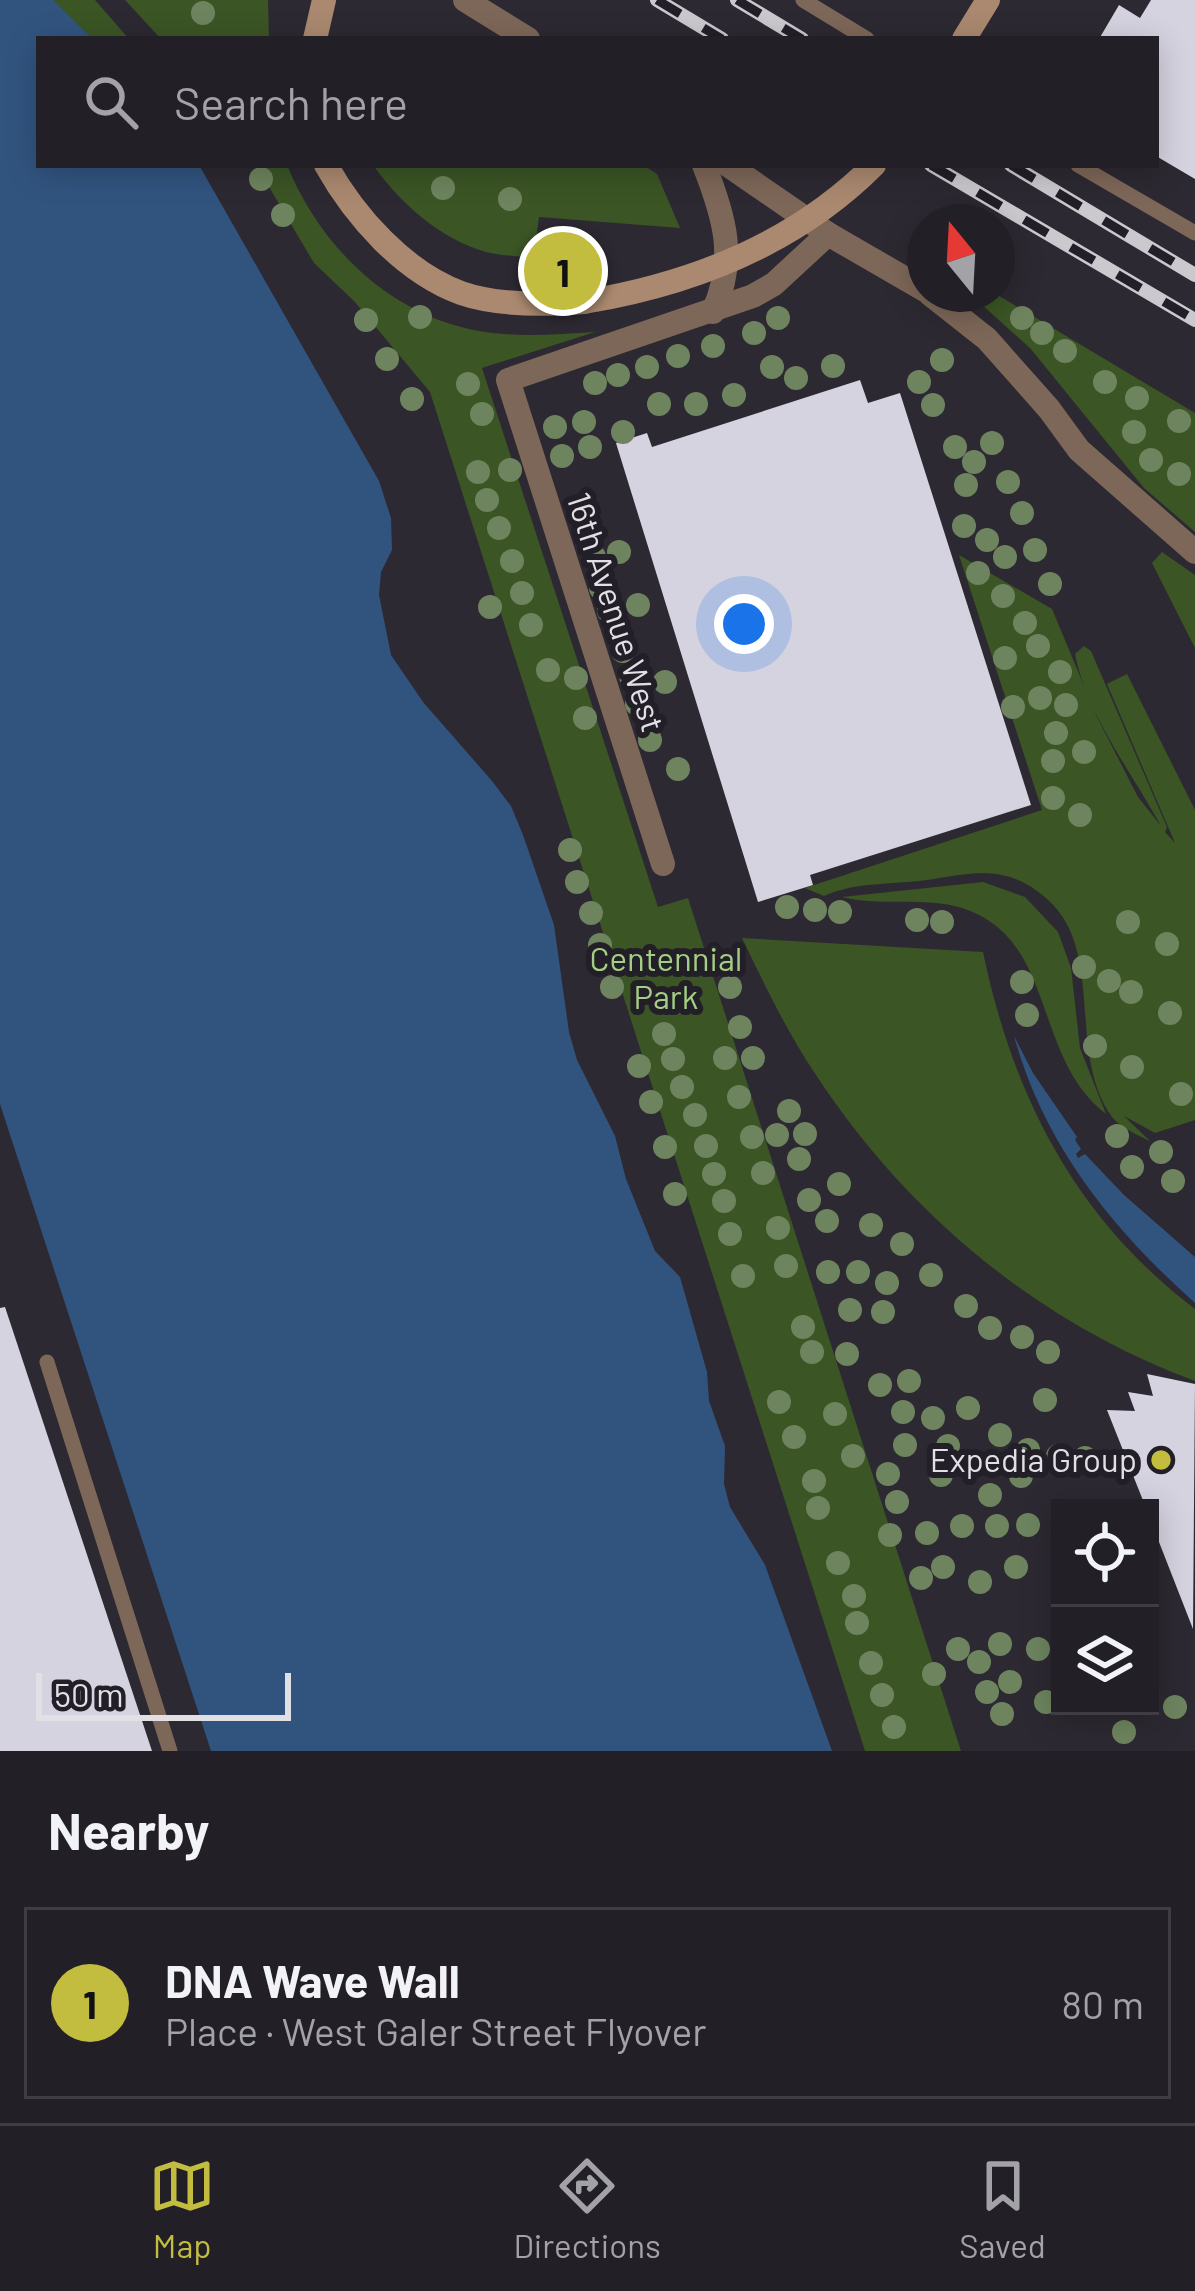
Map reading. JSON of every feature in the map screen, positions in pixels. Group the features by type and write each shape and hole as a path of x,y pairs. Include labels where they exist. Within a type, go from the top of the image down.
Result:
{"street":[{"path":"315,36 324,0"},
{"path":"465,0 523,36"},
{"path":"966,36 988,0"},
{"path":"328,168 367,225 420,271 463,294 543,305 647,291 751,252 796,228 846,193 871,168"},
{"path":"705,168 726,232 726,283 713,312"},
{"path":"732,168 828,235 907,280"},
{"path":"713,312 774,284 828,235"},
{"name":"16th Avenue West","path":"663,864 508,380 713,312"},
{"path":"953,312 987,339 1079,450 1195,552"}],"lane":[{"path":"803,0 862,36"},
{"path":"1083,168 1195,233"},
{"path":"47,1362 170,1751"}],"green space":[{"path":"0,0 95,0 126,36 36,36"},
{"path":"125,0 268,0 269,36 158,36"},
{"name":"Centennial Park","path":"258,168 288,168 320,226 342,253 395,298 425,314 493,333 595,332 482,368 658,907 688,898 961,1751 865,1751 430,392 354,301 314,263"},
{"path":"375,168 648,168 657,174 680,228 539,217 534,258 492,253 453,238 396,193"},
{"path":"1015,305 1195,413 1195,532 1144,488 1030,348 990,312 1015,312"},
{"path":"1162,552 1195,575 1195,648 1152,563"},
{"path":"959,555 1052,609 1087,692 1075,654 1084,646 1091,651 1167,827 1165,832 1175,843 1107,684 1127,674 1195,810 1195,1120 1155,1133 1124,1116 1151,1142 1115,1121 1098,1091 1076,946 1065,920 1034,889 1008,876 980,873 864,886 824,896 805,888 1042,810","holes":["1092,704 1112,743 1161,826 1138,797"]},
{"path":"983,882 1025,897 1058,932 1071,968 1080,1048 1106,1114 1082,1090 1065,1062 1030,972 993,923 947,904 842,897"},
{"path":"742,938 983,952 1012,1056 1055,1150 1115,1235 1195,1309 1195,1381 1138,1357 1031,1296 935,1218 852,1126 816,1075"}],"water":[{"path":"0,0 53,0 90,36 36,36 36,168 201,168 379,481 391,518 392,550 381,572 379,595 391,655 423,702 511,806 523,835 554,925 577,1060 615,1136 626,1179 655,1251 680,1277 707,1372 709,1401 725,1446 724,1484 730,1507 765,1565 832,1751 0,1751"},
{"path":"1014,1036 1077,1137 1078,1158 1085,1154 1195,1257 1195,1303 1135,1244 1084,1182 1043,1113"}],"pier":[{"path":"0,1104 211,1751 0,1751"}],"building":[{"path":"1151,0 1195,0 1195,179 1159,158 1159,36 1101,36 1119,5 1140,18"},
{"path":"860,380 868,403 900,393 1031,805 810,875 813,885 758,902 616,443 647,433 652,447"},
{"path":"5,1307 152,1751 0,1751 0,1308"},
{"name":"Expedia Group","path":"1147,1374 1195,1384 1193,1629 1159,1542 1159,1499 1142,1499 1107,1410 1135,1411 1128,1392 1153,1396"}],"railway":[{"path":"657,0 717,36"},
{"path":"737,0 797,36"},
{"path":"936,168 1195,320"},
{"path":"1016,168 1195,275"}],"place":[{"name":"DNA Wave Wall","path":"563,271"},
{"name":"Expedia Group","path":"1161,1460"}]}
